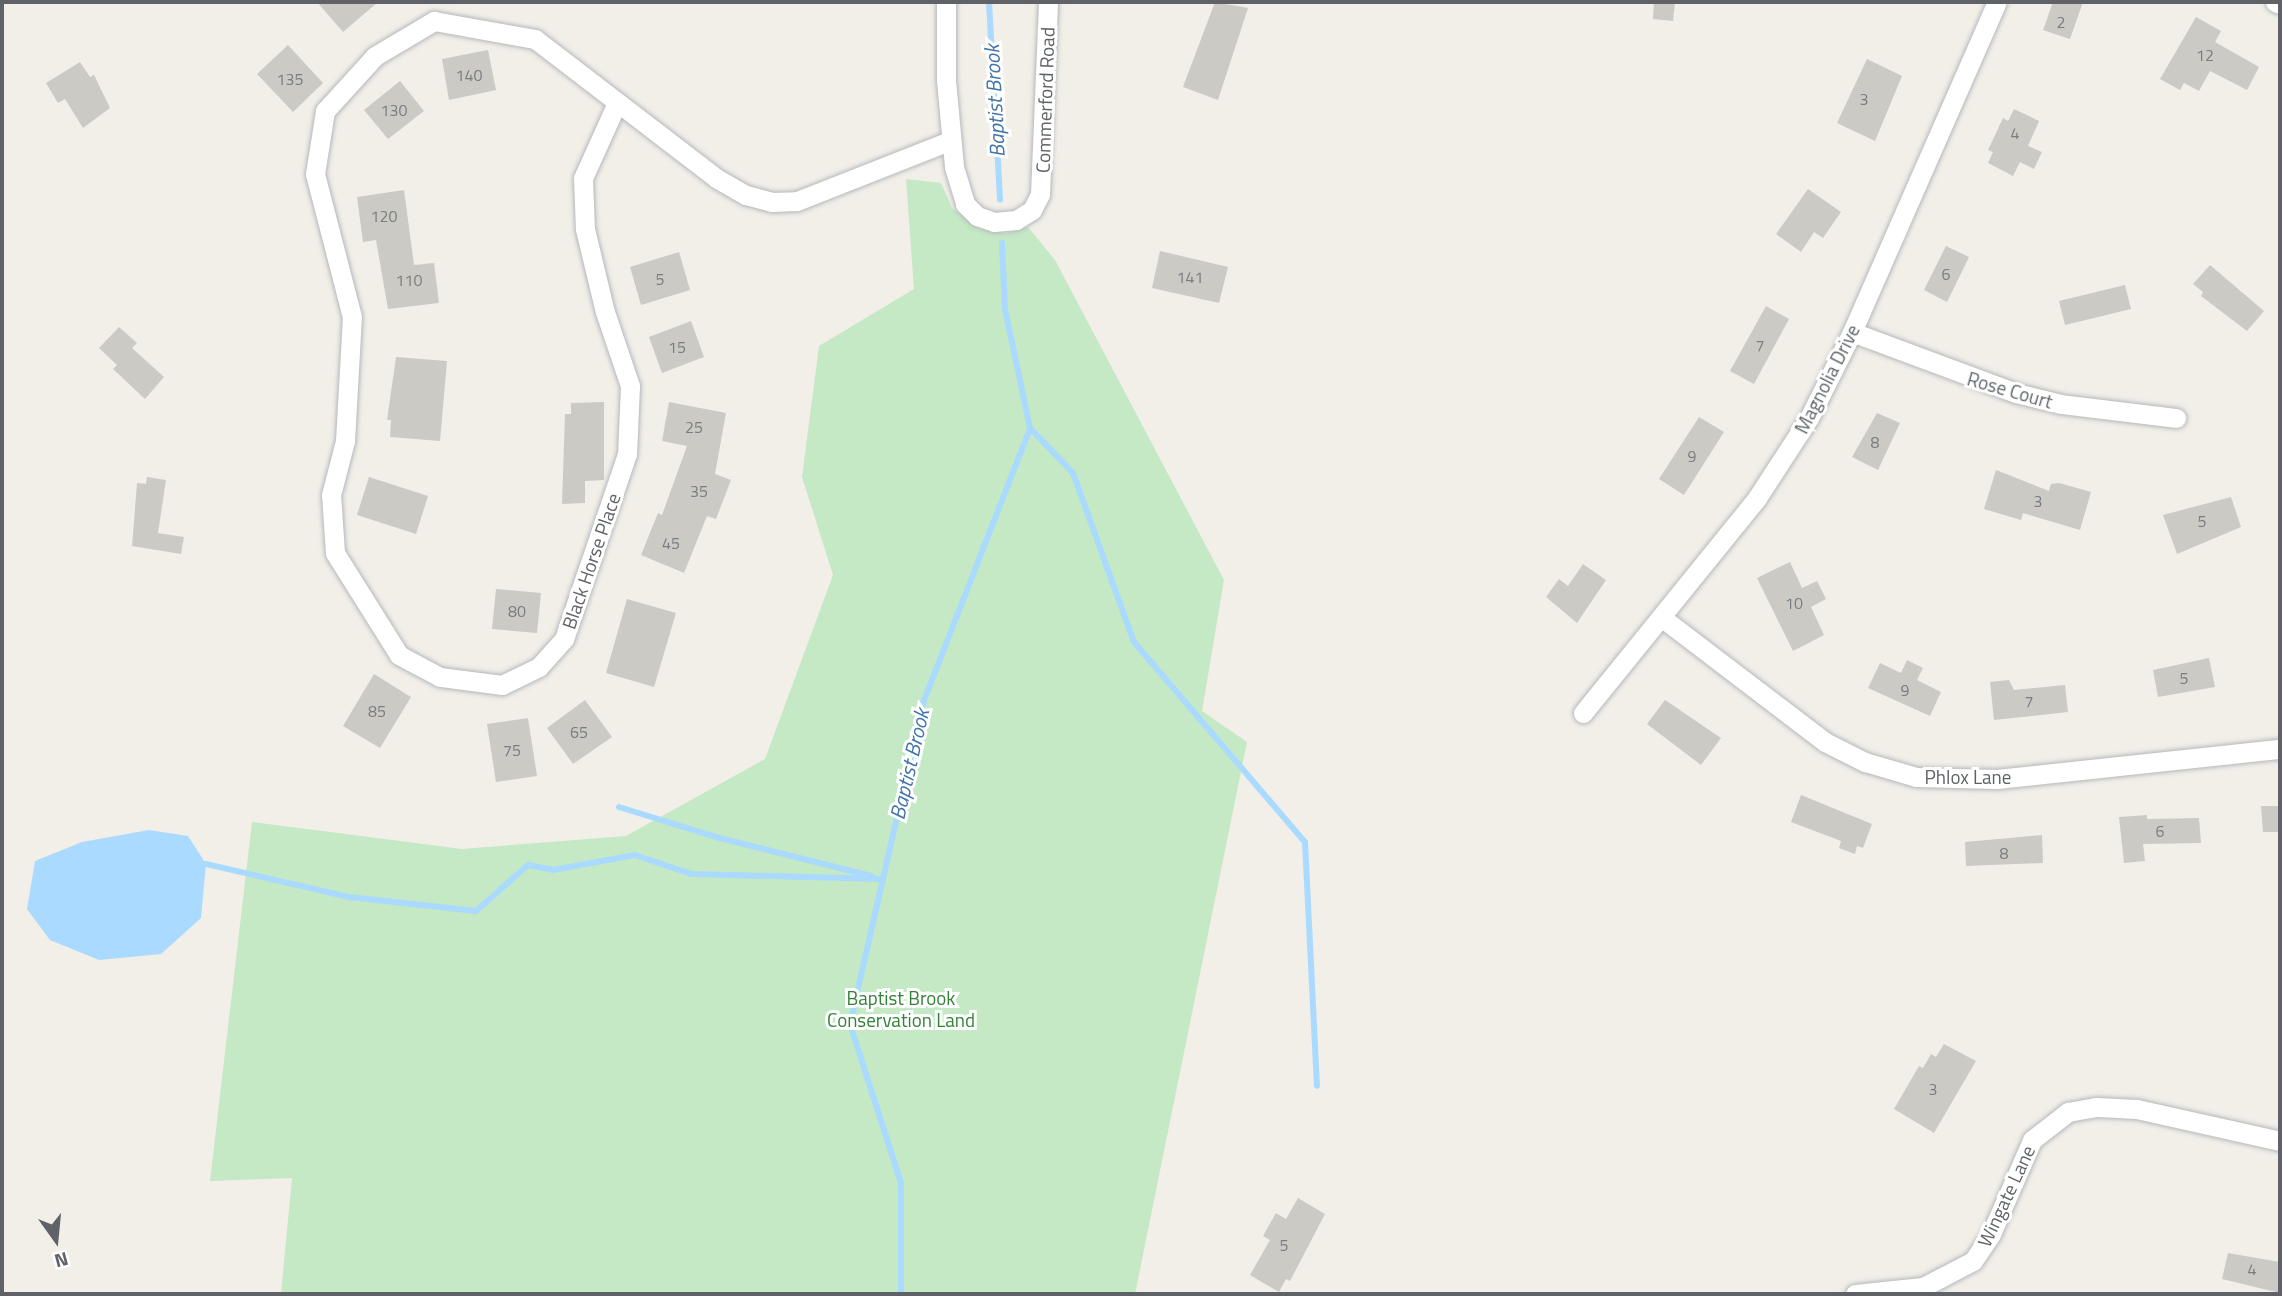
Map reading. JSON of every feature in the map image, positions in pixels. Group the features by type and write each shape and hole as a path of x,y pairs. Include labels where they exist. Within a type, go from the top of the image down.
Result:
{"street":[{"name":"Commerford Road","path":"946,2 949,141 965,204 976,216 994,222 1016,220 1031,210 1040,194 1044,170 1048,2"},
{"name":"Magnolia Drive","path":"1583,713 1784,459 1853,332 1997,2"},
{"path":"2275,2 2280,5"},
{"name":"Black Horse Place","path":"616,105 583,178 584,229 605,312 630,386 627,454 564,639 539,667 502,685 440,677 399,655 335,553 331,495 345,441 352,317 315,174 325,111 375,56 434,21 535,39 616,105 716,178 746,195 772,202 797,201 949,141"},
{"name":"Rose Court","path":"1853,332 2016,393 2084,408 2176,418"},
{"name":"Phlox Lane","path":"1661,617 1825,742 1865,762 1916,777 1997,779 2280,749"},
{"name":"Wingate Lane","path":"1855,1294 1923,1287 1973,1261 1992,1234 2032,1140 2068,1112 2097,1107 2137,1109 2280,1141"}],"green space":[{"name":"Baptist Brook Conservation Land","path":"906,179 941,183 952,208 979,229 1006,233 1028,227 1055,260 1224,580 1202,711 1247,742 1135,1294 281,1294 292,1178 210,1181 252,822 462,849 626,836 765,759 833,575 802,477 819,346 914,289"}],"water":[{"path":"149,830 188,836 206,864 201,918 161,954 99,960 50,940 27,909 35,861 82,842"}],"building":[{"path":"317,2 378,2 343,32"},
{"path":"1215,2 1248,8 1218,100 1183,87"},
{"path":"1654,2 1675,2 1673,21 1653,19"},
{"path":"2053,2 2083,2 2070,39 2043,30"},
{"path":"2196,17 2221,31 2215,42 2259,67 2247,90 2210,71 2199,91 2184,83 2180,90 2160,79"},
{"path":"288,45 323,83 293,112 257,74"},
{"path":"488,50 496,90 449,100 442,59"},
{"path":"1867,59 1902,76 1875,141 1837,123"},
{"path":"80,62 90,77 94,75 110,108 83,128 65,99 58,103 46,83"},
{"path":"400,81 424,111 388,139 364,110"},
{"path":"2014,109 2039,121 2028,146 2042,152 2034,169 2020,162 2013,176 1988,163 1993,152 1988,150 2003,118 2008,121"},
{"path":"1808,189 1841,212 1823,238 1814,232 1801,252 1776,234"},
{"path":"404,190 414,265 434,263 439,303 388,309 376,240 363,242 357,197"},
{"path":"1946,246 1969,257 1947,302 1924,290"},
{"path":"1160,251 1228,267 1219,303 1152,288"},
{"path":"679,252 690,290 641,305 630,267"},
{"path":"2210,265 2264,311 2247,331 2201,296 2203,292 2193,284"},
{"path":"2125,285 2131,309 2065,325 2059,301"},
{"path":"1766,306 1789,319 1754,384 1730,371"},
{"path":"691,321 704,357 662,373 649,337"},
{"path":"119,327 137,343 132,348 164,377 145,399 113,369 117,365 99,348"},
{"path":"396,357 447,361 440,441 390,437 391,420 387,420"},
{"path":"604,402 604,480 585,481 585,503 562,504 565,414 571,414 571,403"},
{"path":"669,402 726,413 715,474 731,480 716,519 707,516 684,573 641,555 658,513 662,515 687,446 662,441"},
{"path":"1877,413 1900,423 1878,470 1852,457"},
{"path":"1699,417 1724,432 1684,495 1659,479"},
{"path":"1996,470 2049,491 2051,484 2059,483 2091,492 2080,530 2023,513 2021,520 1984,509"},
{"path":"147,477 166,480 158,533 184,537 181,554 132,546 137,483 146,484"},
{"path":"369,477 428,496 416,534 357,515"},
{"path":"2231,497 2241,527 2177,554 2163,515"},
{"path":"1790,562 1802,588 1817,581 1826,599 1811,607 1824,635 1793,651 1757,578"},
{"path":"1583,564 1606,580 1577,623 1546,597 1559,579 1568,586"},
{"path":"496,589 541,593 537,633 492,629"},
{"path":"627,599 676,613 654,687 606,673"},
{"path":"2209,658 2215,687 2158,697 2153,670"},
{"path":"1907,660 1923,668 1917,680 1941,692 1930,716 1868,688 1880,663 1901,673"},
{"path":"374,674 411,697 380,748 343,726"},
{"path":"2009,680 2014,690 2065,685 2068,712 1994,720 1990,682"},
{"path":"585,700 612,737 573,764 547,728"},
{"path":"1665,700 1721,738 1701,765 1647,724"},
{"path":"528,718 537,776 496,782 487,724"},
{"path":"1801,795 1872,824 1863,848 1857,846 1855,854 1839,848 1841,841 1791,822"},
{"path":"2261,806 2280,806 2280,832 2263,832"},
{"path":"2147,815 2147,819 2199,818 2201,843 2143,844 2145,861 2124,863 2119,817"},
{"path":"2042,835 2043,863 1966,866 1965,842"},
{"path":"1944,1044 1976,1061 1934,1133 1894,1109 1919,1066 1923,1068 1931,1054 1936,1057"},
{"path":"1298,1198 1325,1214 1290,1281 1286,1279 1279,1292 1250,1275 1270,1240 1263,1236 1276,1213 1286,1219"},
{"path":"2228,1253 2280,1262 2280,1293 2222,1279"}],"waterway":[{"name":"Baptist Brook","path":"989,2 1000,200"},
{"name":"Baptist Brook","path":"901,1294 901,1183 850,1024 923,703 1030,428 1005,309 1002,243"},
{"path":"1030,428 1073,473 1134,642 1305,842 1317,1086"},
{"path":"619,807 716,837 871,876"},
{"path":"206,864 349,897 476,911 528,865 553,870 635,855 691,874 883,879"}]}
